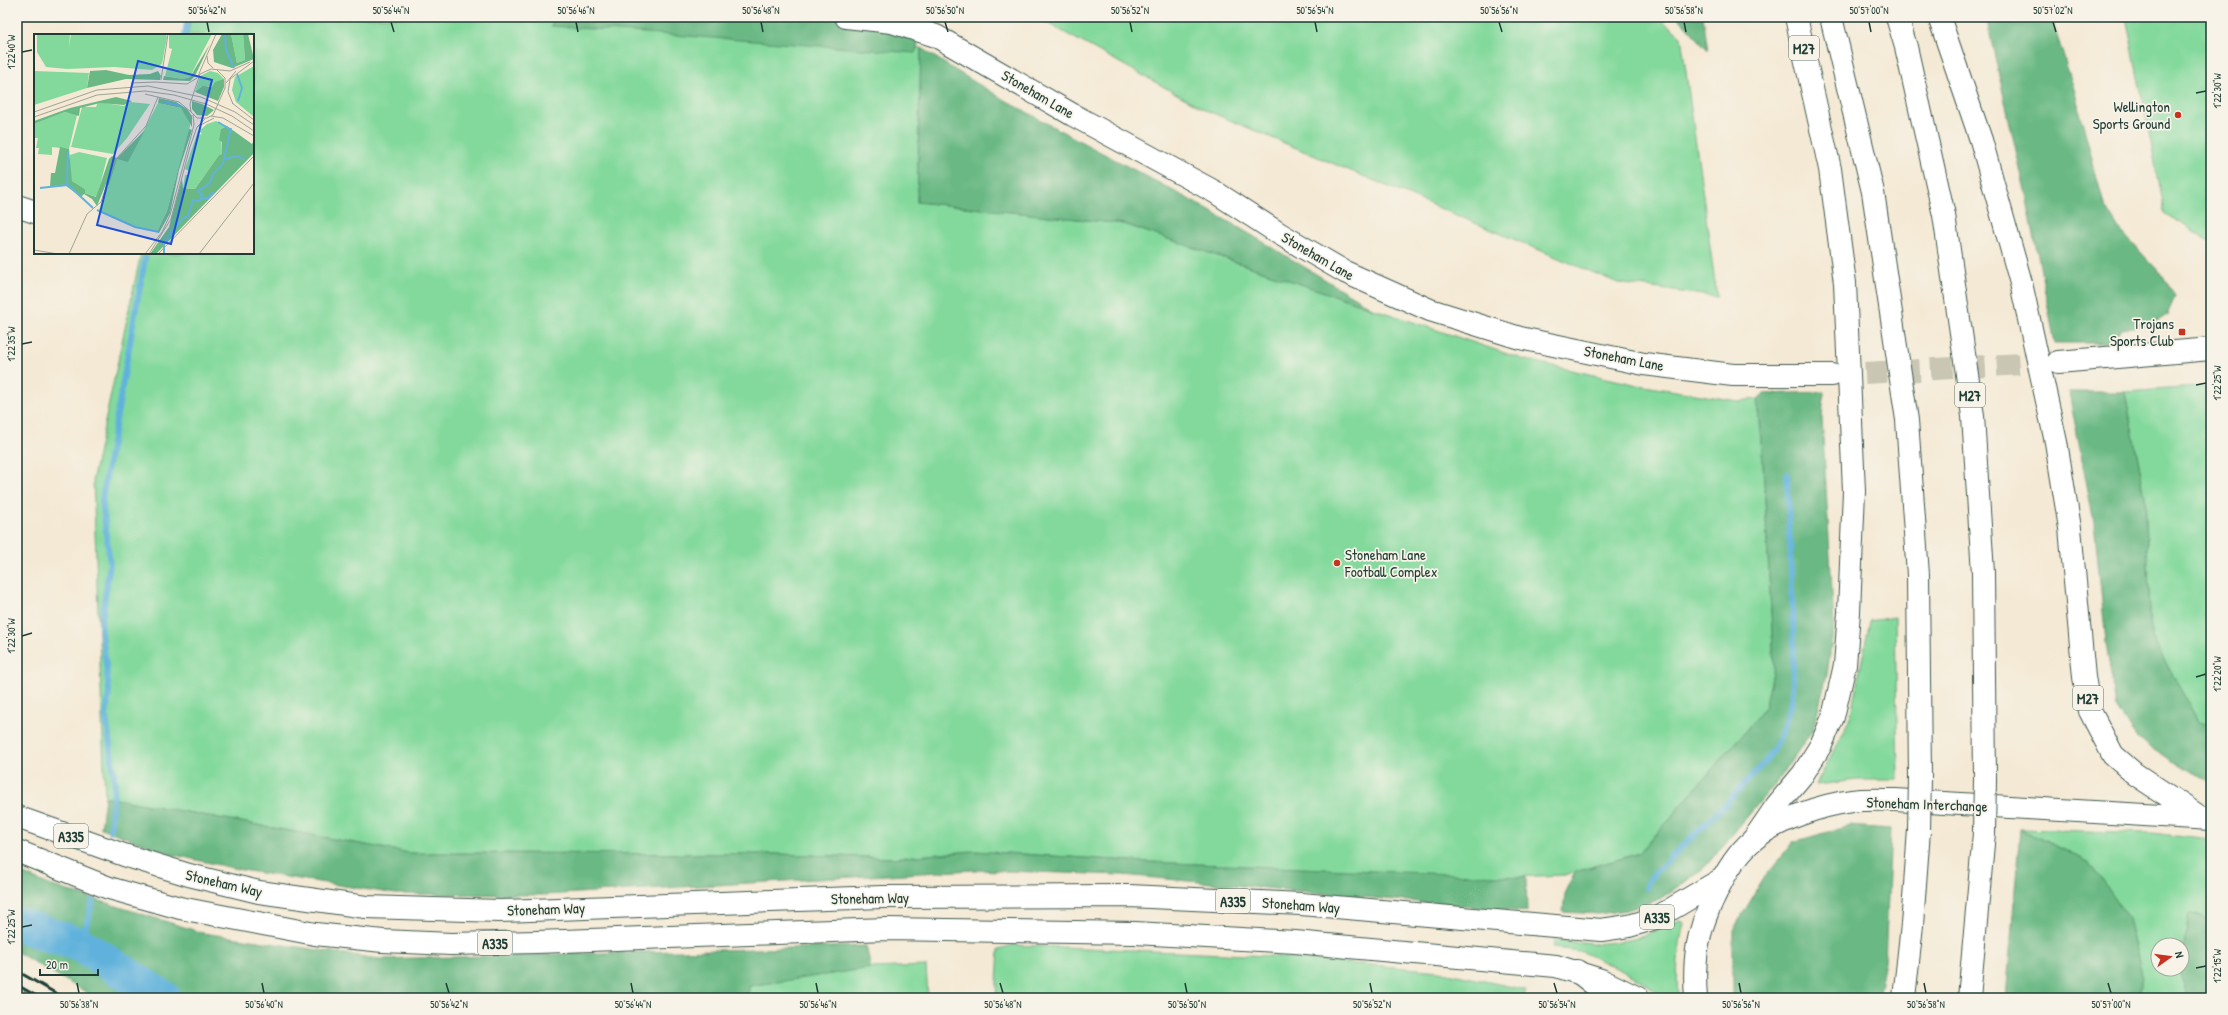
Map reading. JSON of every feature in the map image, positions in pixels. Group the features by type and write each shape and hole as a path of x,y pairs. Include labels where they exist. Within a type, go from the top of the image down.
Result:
{"main road":[{"name":"Stoneham Lane","path":"846,17 892,22 936,36 1079,118 1215,192 1280,234 1345,272 1430,310 1520,338 1644,364 1733,375 1832,375"},
{"name":"M27","path":"1752,840 1777,805 1803,774 1821,746 1833,717 1845,665 1849,612 1854,491 1845,283 1830,169 1796,17"},
{"name":"M27","path":"1831,17 1873,192 1907,420 1918,574 1920,777 1919,830 1912,925 1904,998"},
{"name":"M27","path":"1897,17 1906,47 1944,215 1973,416 1983,573 1985,779 1984,833 1969,998"},
{"name":"M27","path":"1939,17 1981,140 2021,283 2043,382 2056,442 2070,528 2084,677 2090,711 2113,755 2135,774 2205,818"},
{"path":"17,206 34,212"},
{"path":"2058,362 2211,349"},
{"name":"Stoneham Interchange","path":"1696,998 1694,972 1697,944 1706,914 1722,879 1752,840 1771,828 1793,818 1852,801 1895,800 2205,818"},
{"name":"Stoneham Way","path":"17,817 124,855 189,875 260,892 366,907 434,910 500,911 882,897 1129,896 1301,904 1601,930 1629,926 1656,918 1722,879"},
{"name":"A335","path":"17,851 109,888 180,908 315,934 383,941 451,944 537,942 886,929 1135,932 1295,942 1556,966 1577,971 1625,990 1638,998"},
{"path":"1577,971 1611,998"}],"green space":[{"path":"191,17 523,17 921,48 917,202 1124,224 1522,359 1638,385 1738,401 1757,399 1763,462 1774,668 1765,708 1640,853 1565,875 1511,877 1147,862 974,851 892,858 777,854 409,853 105,797 93,478 141,254 254,254 254,34 188,34"},
{"path":"555,17 928,17 915,53 551,26"},
{"path":"1036,17 1658,17 1681,36 1717,297 1618,283 1208,111"},
{"path":"1678,17 1703,17 1708,50"},
{"path":"1986,17 2051,17 2074,89 2104,205 2118,228 2163,276 2175,297 2167,315 2154,323 2122,329 2109,343 2055,343 2026,195"},
{"name":"Wellington Sports Ground","path":"2126,17 2211,17 2211,242 2165,213"},
{"path":"921,48 1021,109 1215,214 1374,309 1124,224 917,202"},
{"path":"2211,386 2211,724 2198,721 2151,636 2145,496 2125,392"},
{"path":"1824,392 1822,418 1834,625 1827,675 1813,729 1779,779 1705,867 1685,882 1658,900 1627,910 1598,914 1563,912 1565,894 1575,872 1640,853 1765,708 1774,668 1763,462 1757,399 1764,394"},
{"path":"2069,392 2125,392 2145,496 2151,636 2198,721 2211,724 2211,781 2177,764 2139,739 2116,707 2106,642 2094,522"},
{"path":"1895,617 1898,780 1857,780 1816,785 1850,718 1870,621"},
{"path":"105,797 409,853 777,854 892,858 974,851 1147,862 1526,877 1527,912 1123,875 973,870 543,895 396,894 242,870 170,854 101,828"},
{"path":"1849,826 1891,829 1885,961 1878,998 1733,998 1733,930 1766,875 1793,842"},
{"path":"2020,829 2151,833 2211,840 2211,920 2189,913 2186,937 2150,937 2150,977 2183,977 2188,998 2139,998 2142,975 2128,918 2090,863"},
{"path":"2020,829 2090,863 2128,918 2142,975 2139,998 2006,998"},
{"path":"17,871 49,885 203,933 379,959 866,946 871,968 749,986 748,998 96,998 17,952"},
{"path":"2189,913 2211,920 2211,998 2188,998 2181,977 2190,977 2190,937 2185,937"},
{"path":"1681,920 1684,923 1678,960 1678,998 1665,998 1635,977 1580,951 1553,948 1554,940 1593,944 1638,938"},
{"path":"1013,945 1270,956 1439,971 1526,990 1524,998 996,998 999,949"},
{"path":"926,966 928,998 748,998 749,986 871,968"}],"waterway":[{"path":"185,34 188,17"},
{"path":"110,831 115,782 106,717 109,691 101,625 110,563 102,499 146,254"},
{"path":"1646,888 1649,879 1727,803 1765,762 1780,737 1792,700 1794,644 1787,474"},
{"path":"81,945 93,900"},
{"path":"17,924 81,945 164,998"}],"tunnel":[{"path":"1832,375 2056,362"}],"railway":[{"path":"17,971 64,998"},
{"path":"17,985 40,998"}],"place":[{"name":"Wellington Sports Ground","path":"2178,115"},
{"name":"Trojans Sports Club","path":"2182,332"},
{"name":"Stoneham Lane Football Complex","path":"1337,563"}]}
